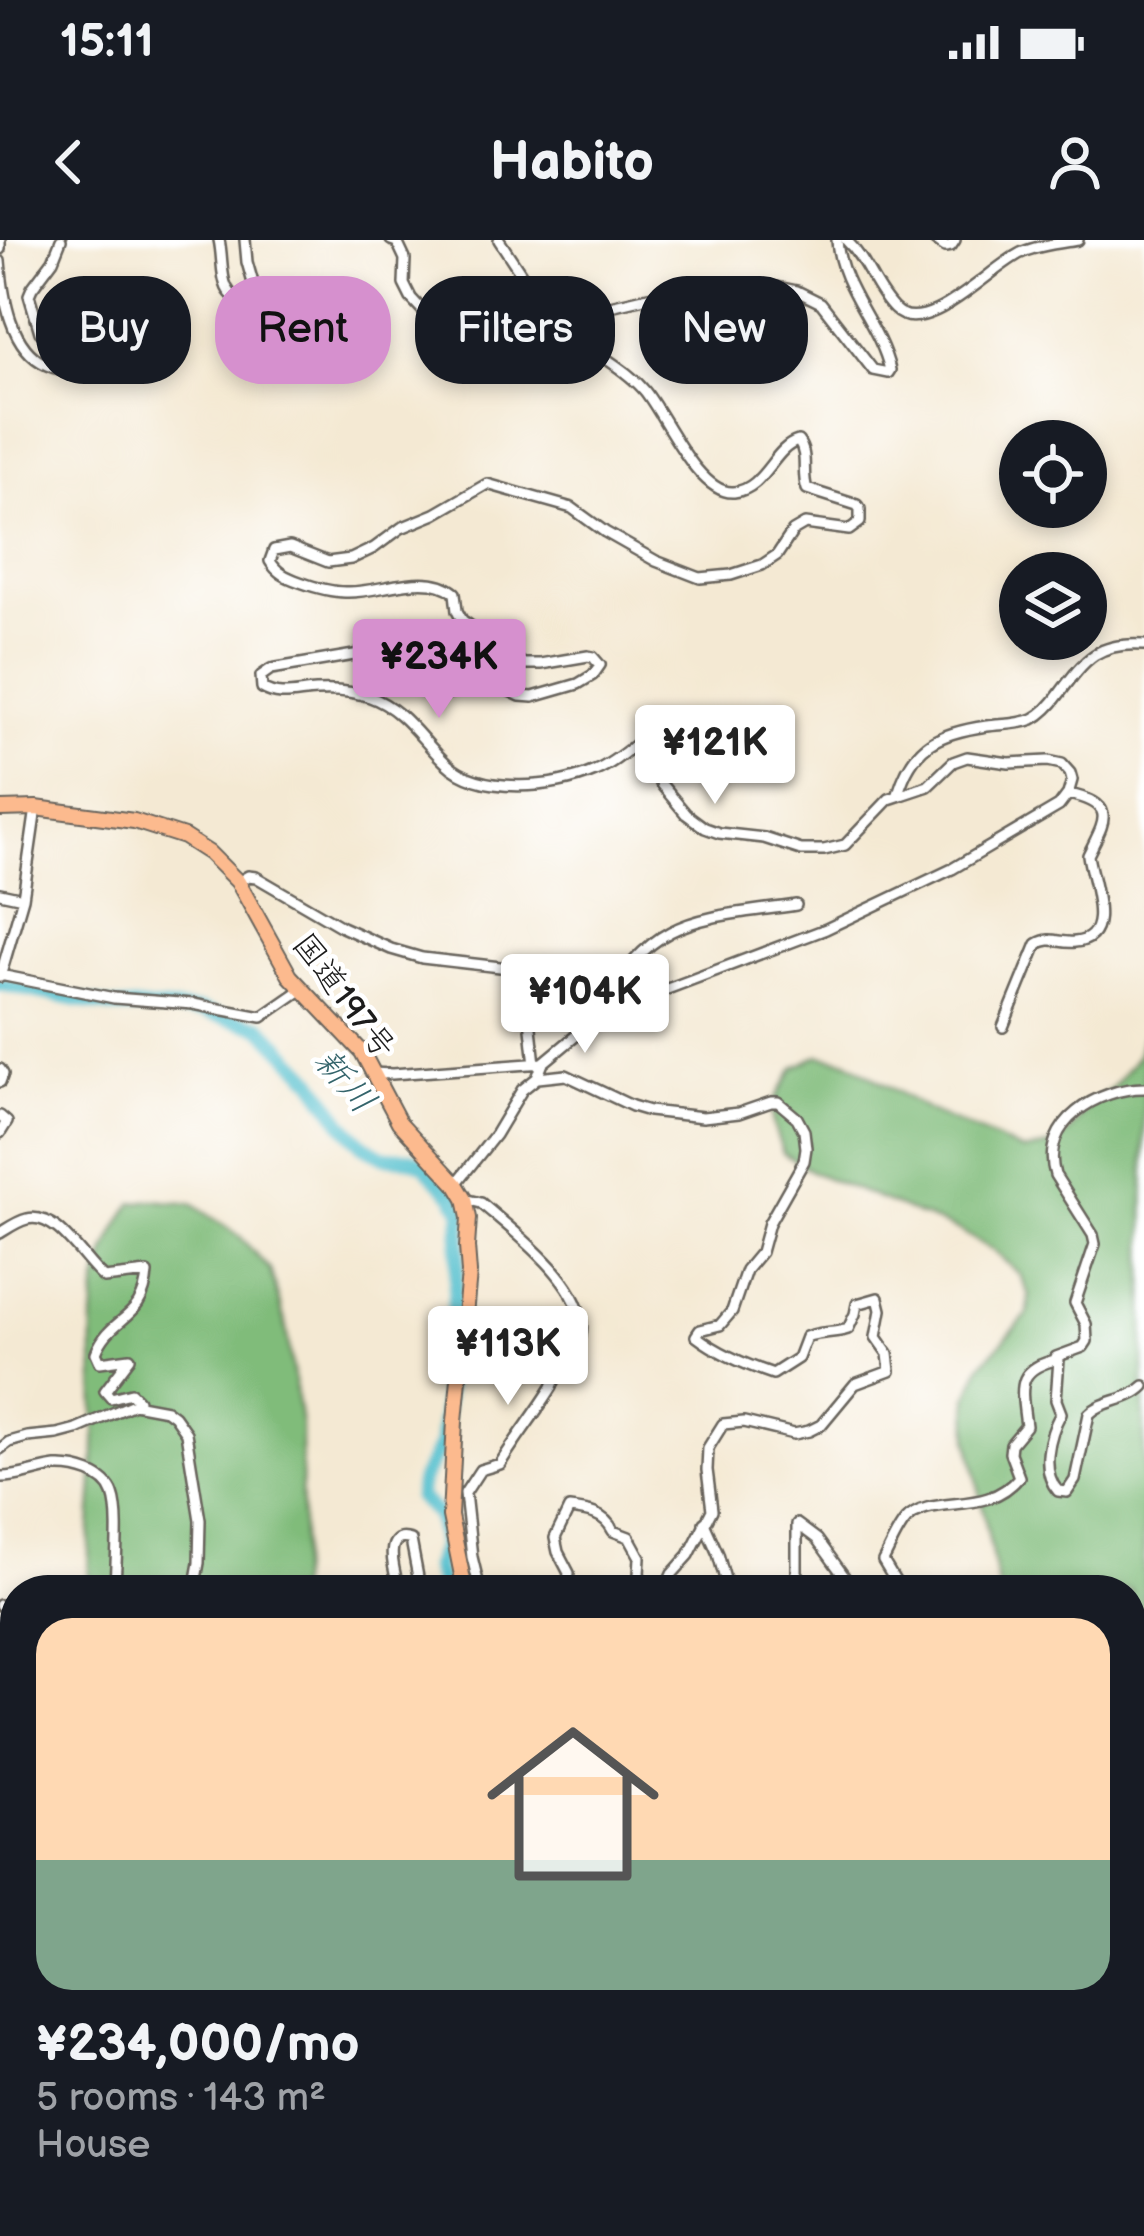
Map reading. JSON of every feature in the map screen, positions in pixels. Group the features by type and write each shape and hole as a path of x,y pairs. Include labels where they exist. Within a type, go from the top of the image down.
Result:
{"highway":[{"name":"国道197号","path":"0,809 82,812 158,827 209,854 238,882 301,990 362,1052 399,1122 456,1184 469,1218 450,1516 462,1575"}],"street":[{"path":"0,261 8,310 23,345 48,365 76,373 75,365 40,332 29,296 61,240"},
{"path":"219,240 226,288 237,301 248,302 255,290 245,240"},
{"path":"392,240 398,242 404,284 415,302"},
{"path":"499,240 523,276"},
{"path":"615,305 720,284 787,288 821,303 873,370 888,373 888,359 874,325 841,265 841,240"},
{"path":"841,240 861,255 896,311 912,317 944,308 1021,253 1078,240"},
{"path":"935,240 945,247 955,240"},
{"path":"372,1073 539,1064 600,1014 826,928 952,869 1050,812 1068,794 1070,773 1062,764 975,757 953,761 928,786 898,794 882,805 851,841 802,850 705,828 661,784 658,747 648,739 598,770 571,779 492,784 457,772 411,724 379,701 345,692 284,695 262,688 261,676 271,669 359,653 400,661 422,684 446,695 499,686 533,698 593,676 600,664 593,657 531,664 512,657 463,620 455,593 448,587 410,583 343,592 285,576 270,561 274,550 285,547 328,562 351,559 480,485 494,484 572,508 656,561 700,578 762,565 805,524 849,530 860,522 857,506 807,489 804,452 798,441 788,443 773,464 741,491 721,489 688,458 652,400 615,365"},
{"path":"898,794 908,764 934,739 1036,717 1083,663 1101,650 1119,644 1144,645"},
{"path":"1003,1027 1037,944 1051,938 1077,942 1092,936 1097,928 1100,917 1088,855 1102,828 1102,812 1086,798 1068,794"},
{"path":"36,808 23,898 0,975 126,1000 193,1004 262,1017 301,990"},
{"path":"238,882 256,877 342,927 406,955 509,968 552,983 600,1014"},
{"path":"0,893 23,898"},
{"path":"600,1014 639,953 668,931 712,917 796,905"},
{"path":"525,974 537,1078"},
{"path":"0,1069 0,1082"},
{"path":"456,1184 495,1135 522,1090 537,1078 566,1075 649,1111 703,1117 778,1102 797,1118 804,1131 804,1160 769,1223 761,1252 746,1270 732,1311 720,1325 700,1330 696,1336 773,1375 798,1358 806,1337 848,1329 856,1304 878,1298 881,1310 876,1337 888,1354 890,1371 854,1384 821,1425 809,1431 794,1434 744,1422 723,1424 708,1448 712,1510 689,1555 672,1575"},
{"path":"1144,1088 1114,1091 1081,1107 1053,1147 1055,1175 1095,1244 1076,1303 1088,1341 1056,1357 1055,1400 1061,1413 1051,1430 1048,1471 1058,1491 1067,1492 1075,1480 1089,1414 1144,1386"},
{"path":"0,1116 7,1122 0,1132"},
{"path":"465,1199 481,1203 557,1271 580,1314 582,1337 500,1464 480,1470 465,1493 476,1575"},
{"path":"0,1233 27,1219 44,1220 57,1227 104,1278 147,1273 141,1301 126,1319 108,1330 96,1353 106,1364 130,1358 105,1391 110,1398 131,1394 138,1400 76,1429 26,1437 0,1448"},
{"path":"891,1575 883,1561 903,1522 915,1513 992,1499 1009,1490 1019,1477 1011,1444 1026,1426 1024,1378 1035,1364 1059,1359"},
{"path":"134,1404 166,1410 185,1433 201,1534 196,1575"},
{"path":"0,1477 55,1467 101,1478 110,1487 115,1504 115,1575"},
{"path":"568,1575 555,1538 568,1509 590,1512 629,1537 640,1557 640,1575"},
{"path":"704,1523 724,1575"},
{"path":"798,1575 796,1524 817,1539 843,1575"},
{"path":"396,1575 395,1542 406,1537 411,1540 419,1575"}],"green space":[{"path":"1144,1034 1144,1575 996,1575 969,1439 968,1397 981,1365 1028,1314 1029,1295 1020,1275 994,1251 960,1231 814,1173 783,1153 772,1105 794,1068 819,1055 847,1061 929,1111 1023,1151 1050,1146 1068,1134 1137,1057"},
{"path":"132,1203 192,1204 238,1235 270,1270 285,1322 301,1424 298,1575 89,1575 95,1294 114,1234"}],"waterway":[{"name":"新川","path":"0,984 112,1007 201,1011 261,1027 312,1079 363,1145 384,1157 424,1165 453,1195 462,1211 441,1444 422,1480 419,1497 438,1515 443,1547 435,1567 437,1575"}]}
